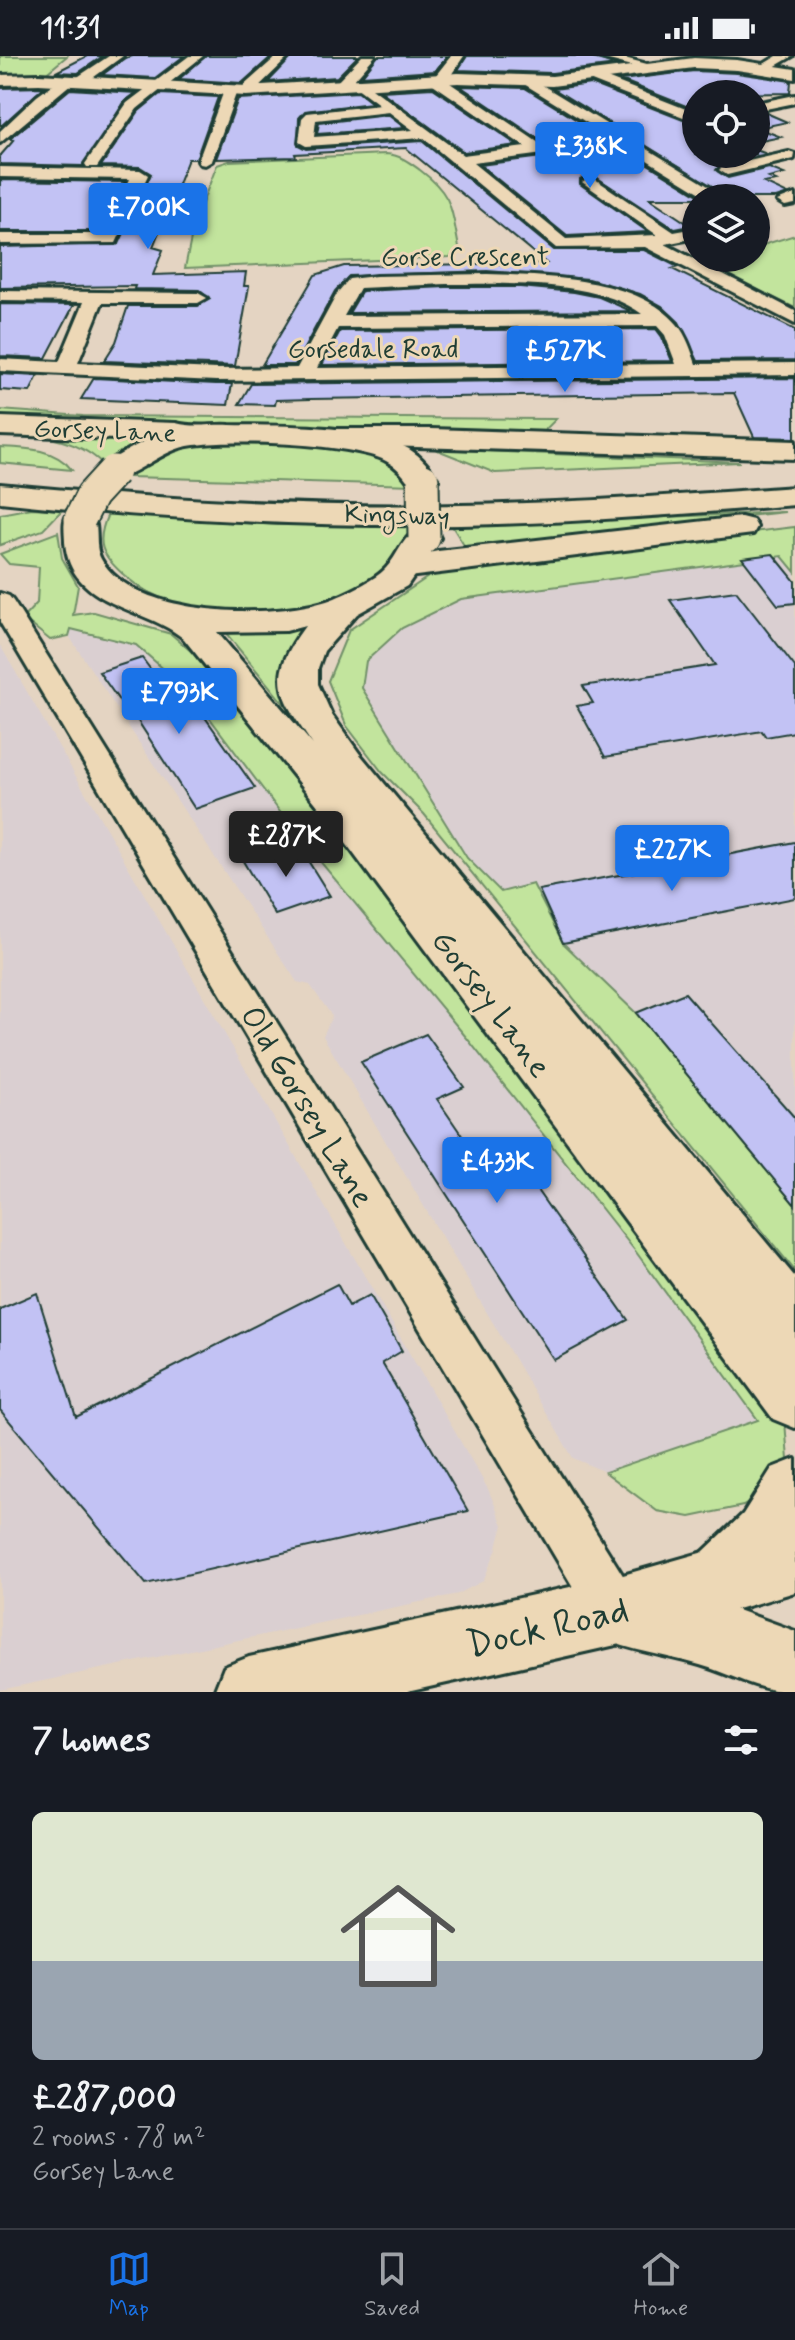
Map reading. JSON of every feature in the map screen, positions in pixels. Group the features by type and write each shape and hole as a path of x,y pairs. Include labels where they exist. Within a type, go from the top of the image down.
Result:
{"main road":[{"path":"0,80 238,91 439,79 529,81 594,77 705,60 795,74"},
{"name":"Gorsey Lane","path":"0,426 210,434"},
{"path":"333,438 365,444 405,459 417,468 423,480 426,527 416,552 392,583 343,608 273,622 210,622 179,616 126,600 91,573 80,556 77,541 94,488 139,454 154,447 210,434 795,450"},
{"name":"Gorsey Lane","path":"0,436 73,452 94,488"},
{"name":"Kingsway","path":"0,475 170,491 409,497 525,495 795,480"},
{"name":"Kingsway","path":"0,493 147,507 459,515 581,511 795,496"},
{"path":"416,552 438,561 654,539 795,520"},
{"name":"Gorsey Lane","path":"343,608 317,631 298,664 299,696 345,762 795,1322"},
{"name":"Gorsey Lane","path":"179,616 197,631 343,809 795,1398"},
{"path":"719,1583 752,1555 775,1526 795,1491"},
{"name":"Dock Road","path":"249,1692 616,1611 795,1559"},
{"path":"616,1611 701,1631 795,1666"}],"street":[{"path":"0,139 42,99 117,56"},
{"path":"92,164 132,106 197,56"},
{"path":"205,161 238,91 284,56"},
{"path":"341,86 369,56"},
{"path":"458,56 439,79 539,150"},
{"path":"599,56 656,68"},
{"path":"763,68 787,56"},
{"path":"594,77 682,112"},
{"path":"529,81 697,184"},
{"path":"361,84 461,160 562,244 648,242 682,237"},
{"path":"770,104 795,99"},
{"path":"391,108 312,116 309,118 306,142 424,134"},
{"path":"461,160 625,139"},
{"path":"770,148 793,157"},
{"path":"727,170 793,157"},
{"path":"0,172 140,175 110,239 0,239"},
{"path":"590,182 673,239"},
{"path":"648,242 795,318"},
{"name":"Gorse Crescent","path":"304,374 347,292 355,283 376,281 543,280 580,286 631,301 671,327 688,370"},
{"path":"0,296 198,298"},
{"path":"65,370 95,297"},
{"path":"333,322 662,320"},
{"name":"Gorsedale Road","path":"0,365 216,375 795,369"},
{"name":"Old Gorsey Lane","path":"0,601 616,1611"}],"shaded area":[{"path":"795,527 795,1271 424,814 382,772 346,725 328,681 349,630 440,569"},
{"path":"70,629 136,645 191,693 289,824 466,1037 636,1252 759,1420 605,1472 573,1458 323,1036 332,1016 310,985 297,982 69,636"},
{"path":"0,645 488,1489 503,1525 496,1551 483,1581 458,1594 0,1690"}],"green space":[{"path":"0,56 67,56 43,76 0,77"},
{"path":"386,154 408,162 440,189 450,206 460,252 450,257 185,268 194,224 217,165 229,161"},
{"path":"795,235 795,308 721,272 770,272 770,243"},
{"path":"0,410 83,416 556,419 543,432 312,429 0,417"},
{"path":"41,436 169,436 104,465 75,446"},
{"path":"214,439 341,443 398,460 414,485 130,477 157,455"},
{"path":"0,447 48,453 72,470 0,463"},
{"path":"435,449 740,462 495,473"},
{"path":"32,508 62,510 43,530 0,545 0,514"},
{"path":"785,512 465,547 452,526"},
{"path":"108,514 278,525 416,525 398,561 375,582 331,599 302,606 238,612 176,603 149,592 125,576 110,562 101,541"},
{"path":"795,527 795,572 782,556 461,599 402,628 366,661 362,688 467,858 501,892 533,884 563,943 636,1013 795,1205 795,1271 424,814 382,772 346,725 328,681 349,630 440,569"},
{"path":"58,532 62,558 78,586 73,615 94,612 171,634 207,665 485,1017 785,1421 788,1460 775,1488 743,1506 690,1517 657,1511 605,1472 758,1420 636,1252 466,1037 289,824 191,693 136,645 71,629 69,636 50,640 23,618 37,603 39,567 9,564 0,554"},
{"path":"316,623 293,706 288,709 225,632"}],"building":[{"path":"87,56 103,56 78,73 56,72"},
{"path":"184,56 155,78 102,75 125,58"},
{"path":"206,56 272,56 242,83 179,79"},
{"path":"293,56 358,56 337,77 268,82"},
{"path":"378,56 447,56 435,71 362,76"},
{"path":"467,56 590,56 616,65 552,73 458,70"},
{"path":"694,71 737,73 791,81 790,93 770,93 770,80 682,80 682,104 621,80"},
{"path":"591,84 682,120 682,168 554,89"},
{"path":"460,86 525,88 601,135 543,142"},
{"path":"44,87 2,125 0,125 0,88"},
{"path":"433,88 517,145 464,152 381,91"},
{"path":"70,89 136,93 125,101 83,166 0,164 0,156 14,140 10,139"},
{"path":"358,92 372,103 305,111 299,118 298,145 306,149 422,141 554,250 644,250 678,267 672,269 795,330 795,360 698,361 679,322 662,306 640,294 589,279 487,271 349,276 335,291 295,365 262,365 315,275 344,266 546,263 406,148 295,154 296,157 216,159 238,99"},
{"path":"160,94 218,97 196,159 188,159 153,247 163,250 153,275 246,272 244,286 249,286 235,366 104,361 116,342 128,306 198,306 210,299 199,290 134,289 135,286 0,288 0,247 119,244 151,174 140,167 101,166 139,111"},
{"path":"388,115 405,128 317,134 319,123"},
{"path":"770,115 787,122 770,126"},
{"path":"620,147 682,185 682,198 649,198 682,220 682,228 675,229 591,174 580,179 580,184 648,232 567,236 480,165"},
{"path":"682,168 718,168 716,170 728,178 769,168 784,174 769,178 776,181 764,183 766,184 708,184"},
{"path":"0,180 125,182 102,231 0,231"},
{"path":"770,186 788,194 770,198"},
{"path":"520,287 574,292 599,297 631,311 349,313 362,291"},
{"path":"0,304 74,305 46,358 0,356"},
{"path":"656,329 672,361 322,365 340,331"},
{"path":"0,374 38,376 30,392 0,390"},
{"path":"94,378 232,384 228,405 81,399"},
{"path":"795,378 795,438 754,437 734,393 311,399 276,400 275,405 239,404 251,384"},
{"path":"773,554 795,581 795,603 778,605 742,558"},
{"path":"736,591 795,667 795,732 766,737 762,731 605,757 577,706 593,703 583,686 715,665 670,600"},
{"path":"142,658 182,711 197,706 255,788 195,809 134,715 130,716 99,672"},
{"path":"795,842 795,898 563,943 539,890"},
{"path":"297,843 330,896 275,915 243,861"},
{"path":"685,993 795,1118 795,1205 636,1013"},
{"path":"426,1034 464,1087 437,1099 478,1159 506,1146 628,1320 554,1360 361,1062"},
{"path":"337,1284 349,1306 370,1295 402,1351 382,1363 468,1511 146,1584 0,1410 0,1309 37,1293 76,1417"}]}
